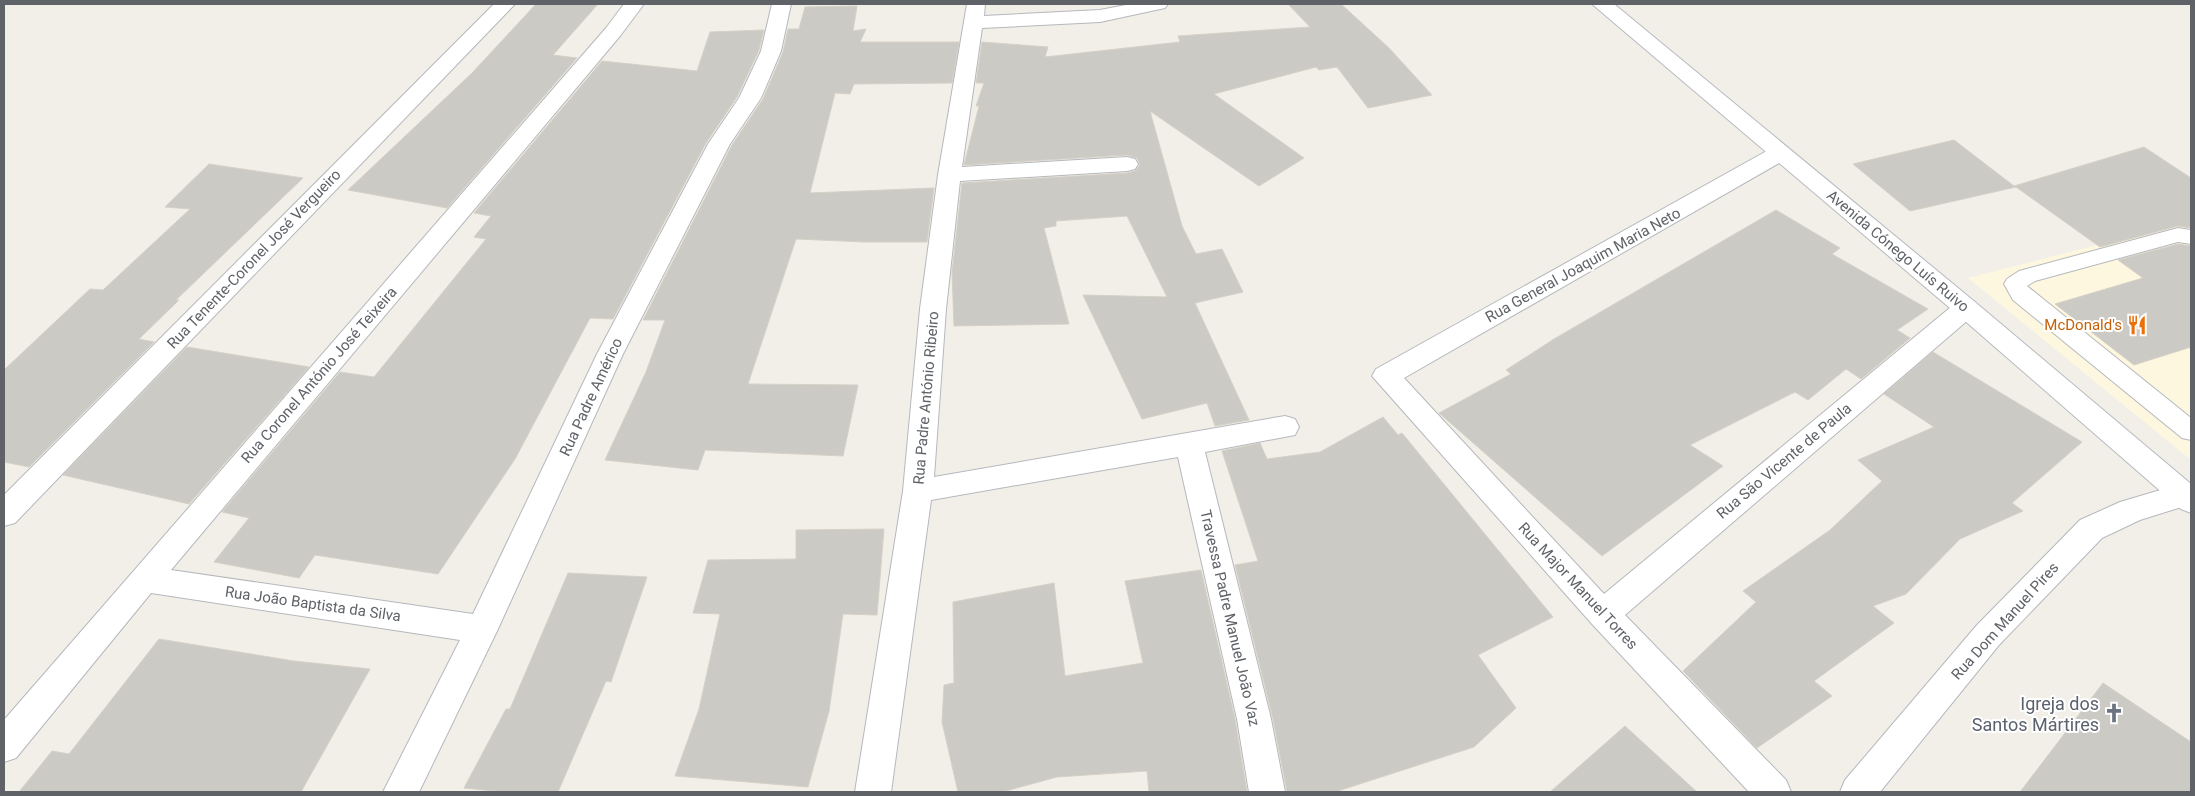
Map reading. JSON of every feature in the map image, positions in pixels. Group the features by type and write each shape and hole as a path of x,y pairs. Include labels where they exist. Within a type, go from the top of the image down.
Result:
{"street":[{"name":"Rua Tenente-Coronel José Vergueiro","path":"4,514 505,4"},
{"name":"Rua Coronel António José Teixeira","path":"4,746 144,579 614,32 634,4"},
{"name":"Rua Padre Américo","path":"401,792 482,629 610,354 719,144 750,98 771,51 782,4"},
{"path":"975,13 1100,16 1158,4"},
{"name":"Avenida Cónego Luís Ruivo","path":"1602,4 1966,308 2188,498"},
{"name":"Rua Padre António Ribeiro","path":"873,792 918,491 933,309 949,175 975,13"},
{"name":"Rua General Joaquim Maria Neto","path":"1386,376 1780,153"},
{"path":"949,175 1127,164"},
{"name":"Rua São Vicente de Paula","path":"1603,614 1966,308"},
{"name":"Rua Major Manuel Torres","path":"1386,376 1603,614 1773,792"},
{"path":"918,491 1285,427"},
{"name":"Travessa Padre Manuel João Vaz","path":"1189,444 1254,719 1267,792"},
{"name":"Rua Dom Manuel Pires","path":"1858,792 1988,635 2091,528 2131,511 2188,498"},
{"name":"Rua João Baptista da Silva","path":"144,579 482,629"}],"lane":[{"path":"2191,236 2178,235 2055,268 2027,276 2015,284 2021,295 2191,431"}],"shaded area":[{"path":"2191,221 2191,460 1968,278"}],"building":[{"path":"536,4 598,4 553,55 577,58 447,208 348,190 472,73"},
{"path":"1288,4 1341,4 1389,48 1432,95 1368,108 1337,67 1319,70 1316,67 1214,94 1304,158 1259,186 1150,111 1182,226 1196,254 1222,249 1243,292 1195,303 1249,420 1215,426 1207,403 1142,419 1083,295 1167,297 1127,216 1056,221 1056,226 1044,228 1069,324 954,326 952,272 962,183 1127,173 1135,171 1140,165 1137,158 1127,155 964,165 979,106 976,106 984,83 976,83 982,42 1048,47 1045,57 1180,42 1178,36 1310,27"},
{"path":"857,6 853,31 866,29 860,42 959,42 952,83 854,84 850,94 835,93 810,193 934,188 927,242 796,239 748,384 858,385 843,456 705,450 698,470 605,460 646,372 665,320 643,320 732,145 763,99 783,52 788,29 799,29 805,7"},
{"path":"764,30 759,50 737,97 706,143 613,319 590,318 515,459 438,574 315,555 299,578 214,562 249,518 222,512 340,372 374,377 486,239 474,237 491,216 474,213 602,61 697,71 710,32"},
{"path":"1954,140 2014,186 2144,147 2191,178 2191,228 2178,226 2100,247 2016,187 1910,211 1853,164"},
{"path":"209,164 303,178 176,300 179,300 139,339 154,342 29,467 4,462 4,370 90,289 103,290 190,209 165,207"},
{"path":"1776,210 1840,248 1832,254 1928,309 1897,330 1910,338 1861,379 1846,369 1808,400 1795,392 1690,445 1723,466 1602,556 1439,413 1511,374 1506,370 1554,339"},
{"name":"McDonald's","path":"2178,244 2191,246 2191,347 2134,365 2055,304 2143,278 2118,260"},
{"path":"187,347 309,367 189,504 63,475"},
{"path":"1933,352 2082,442 2012,503 2023,511 1960,539 1906,594 1873,606 1894,623 1814,681 1832,696 1757,748 1683,671 1756,602 1743,591 1830,530 1882,481 1858,460 1934,427 1884,394"},
{"path":"1383,417 1398,435 1402,433 1553,617 1478,655 1516,708 1474,747 1335,792 1287,792 1273,719 1235,565 1258,561 1222,451 1260,443 1267,459 1320,452"},
{"path":"884,529 877,615 843,614 829,711 808,787 675,776 699,709 720,614 693,613 708,560 796,559 796,530"},
{"path":"1201,570 1235,719 1247,792 1149,792 1147,771 1057,777 1002,792 958,792 942,722 944,685 954,683 953,602 1054,583 1065,676 1143,663 1125,581"},
{"path":"568,573 647,577 611,682 606,681 558,792 505,792 464,788 506,709 510,709"},
{"path":"159,639 294,661 370,669 301,792 19,792 52,751 69,754"},
{"name":"Igreja dos Santos Mártires","path":"2103,683 2191,742 2191,792 2020,792"},
{"path":"1625,726 1697,792 1550,792"}],"place":[{"name":"McDonald's","path":"2137,325"},
{"name":"Igreja dos Santos Mártires","path":"2114,713"}]}
